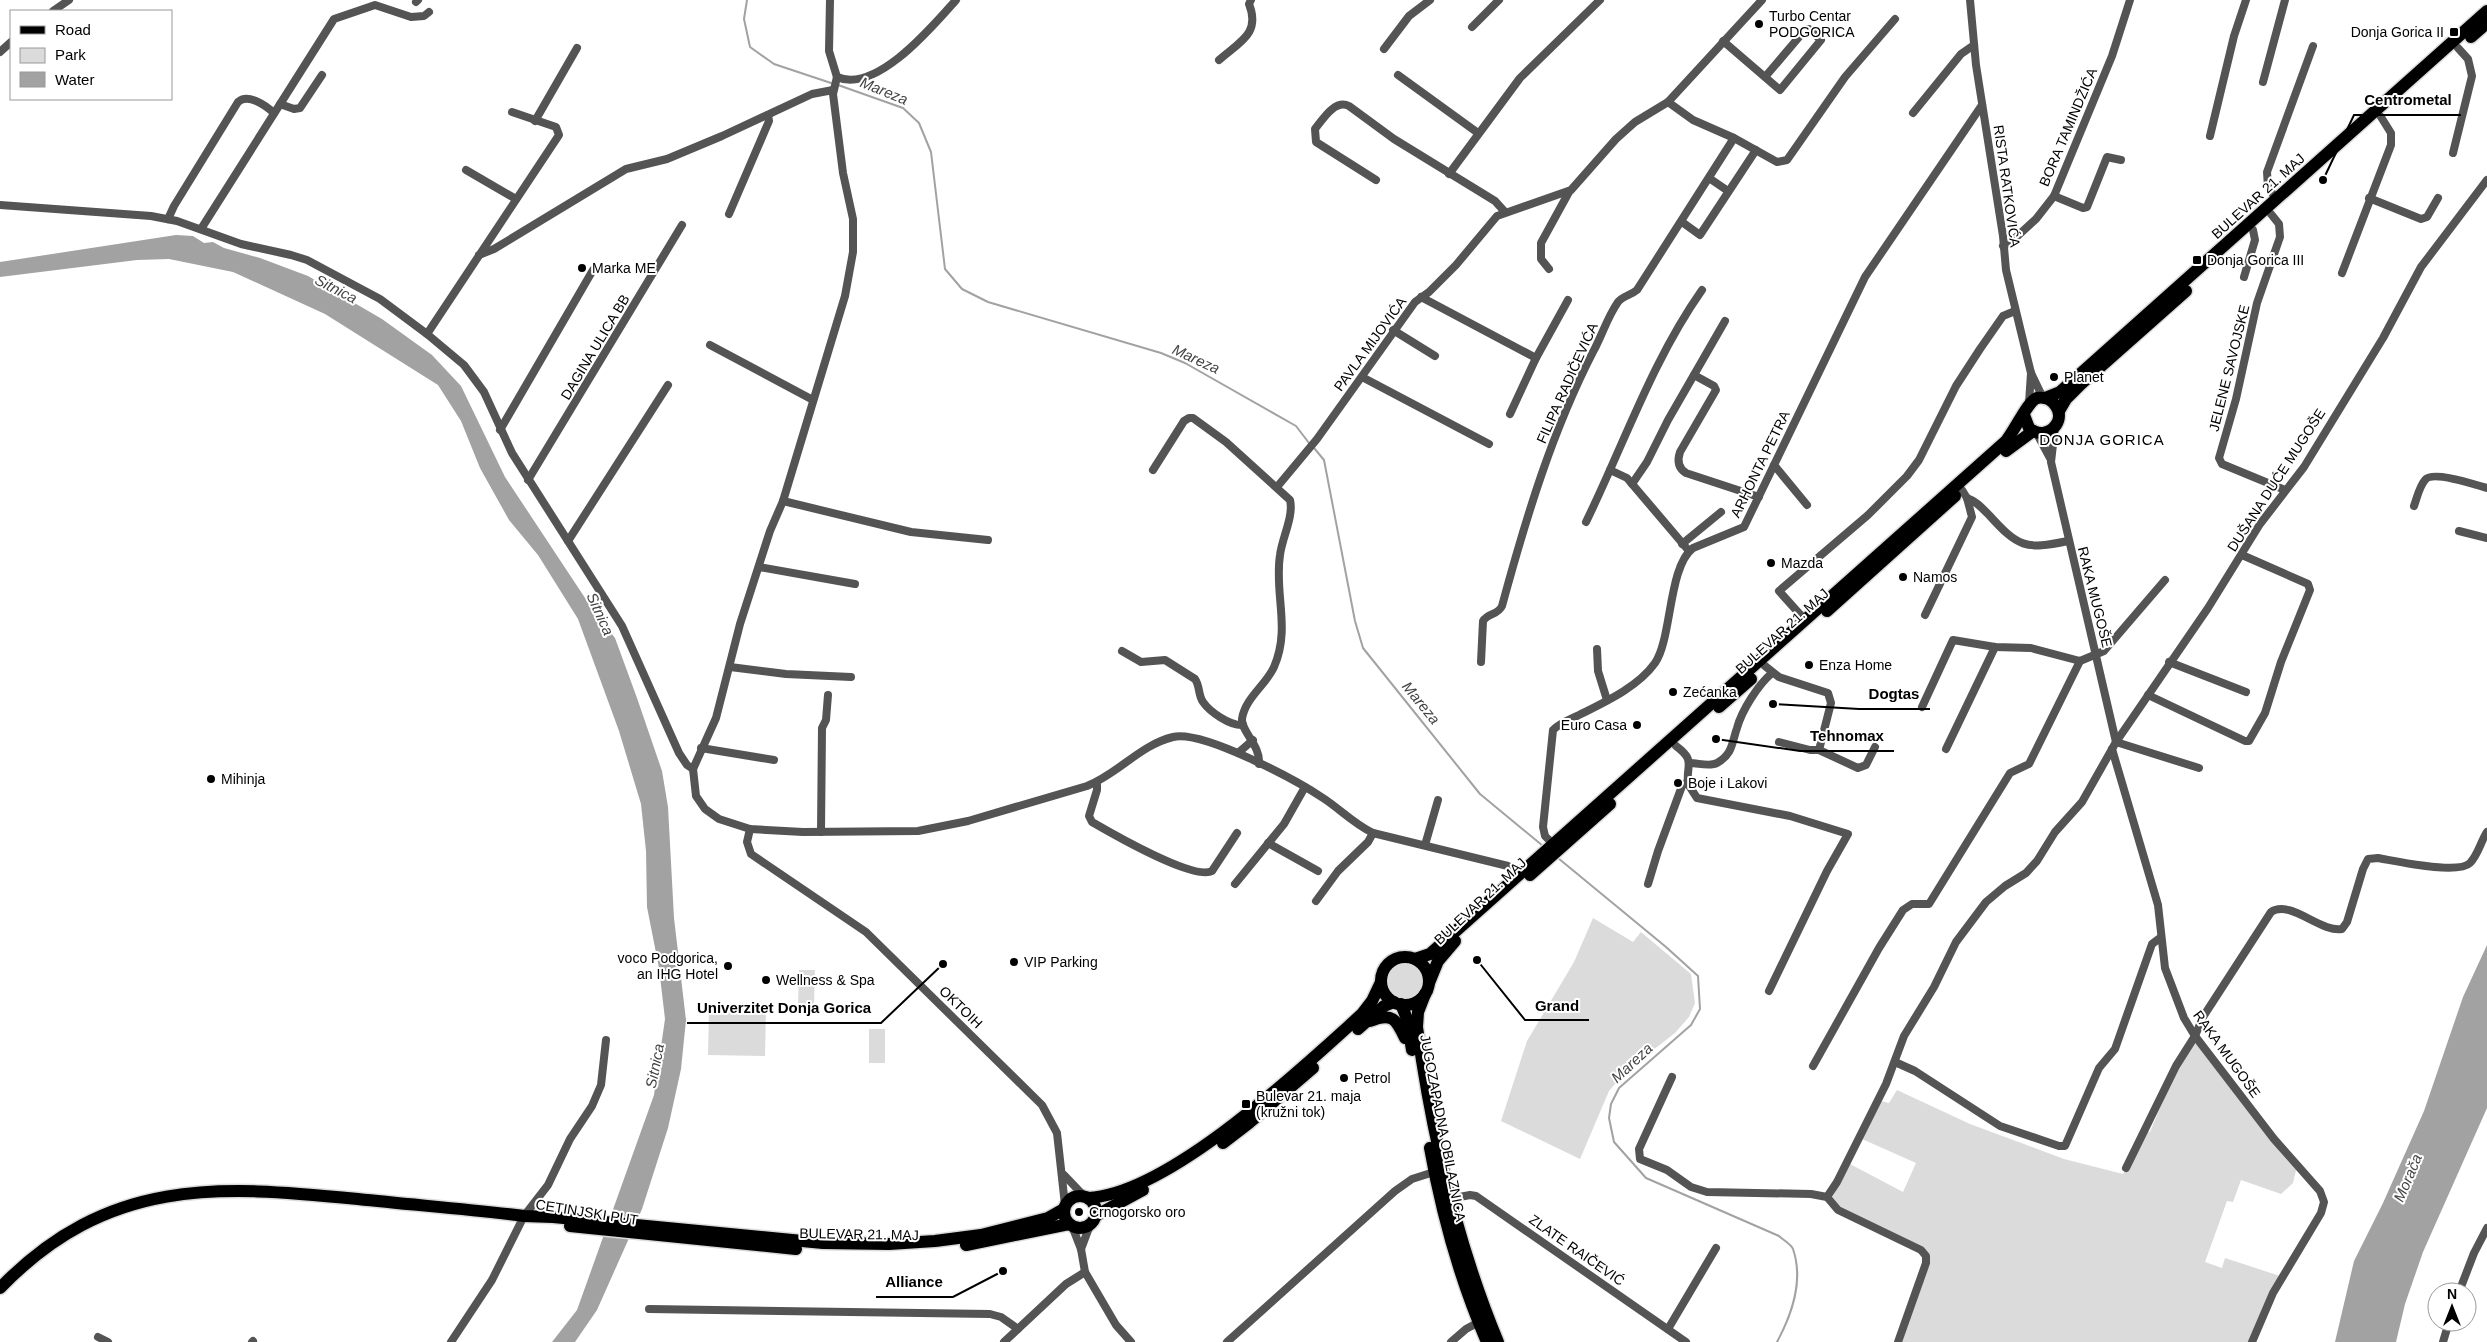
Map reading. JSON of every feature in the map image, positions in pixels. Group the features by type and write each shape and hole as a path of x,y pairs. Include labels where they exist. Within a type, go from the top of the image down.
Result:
{"main road":[{"name":"BULEVAR 21. MAJ","path":"1415,959 1430,954 1552,843 2006,441 2024,416 2029,403 2060,392 2487,10"},
{"name":"BULEVAR 21. MAJ","path":"1427,989 1438,961 1455,940 1676,746 1769,670 1964,494 2019,439 2034,432 2048,432 2055,427 2059,419 2058,411 2066,399 2082,384 2487,22"},
{"path":"2044,398 2054,402 2058,411"},
{"path":"2024,416 2026,424 2034,432"},
{"path":"1405,957 1415,959 1426,969 1427,989 1414,1002 1384,1006 1296,1084 1226,1141 1177,1173 1080,1228 1071,1225 1064,1217 1065,1207 1076,1197 1106,1196 1150,1178 1227,1129 1362,1014 1372,1001 1381,982 1384,970 1393,960 1405,957"},
{"path":"1381,982 1385,993 1397,1003"},
{"name":"JUGOZAPADNA OBILAZNICA","path":"1427,989 1418,1012 1417,1027 1448,1199 1475,1283 1498,1342"},
{"name":"JUGOZAPADNA OBILAZNICA","path":"1397,1003 1407,1019 1434,1172 1451,1241 1487,1342"},
{"path":"1365,1023 1382,1017 1394,1019 1400,1026 1406,1040 1412,1045"},
{"name":"CETINJSKI PUT","path":"0,1288 34,1257 82,1225 125,1207 180,1194 226,1190 283,1192 524,1216 647,1231"},
{"path":"1086,1198 1095,1206 1093,1220"},
{"name":"BULEVAR 21. MAJ","path":"647,1231 823,1243 902,1244 981,1235 1040,1221 1065,1207"},
{"name":"BULEVAR 21. MAJ","path":"647,1231 817,1250 886,1252 984,1243 1060,1224 1071,1225"}],"street":[{"path":"54,10 69,0"},
{"path":"830,0 829,51 835,84 843,173 853,219 853,252 845,296 783,500 740,624 716,718 693,769 696,796 705,810 719,819 750,829 820,832 932,829 1019,806 1096,782 1151,746 1174,737 1191,738 1238,753 1305,788 1372,832 1508,866 1520,872"},
{"path":"479,255 494,250 626,169 667,159 835,84 848,80 861,80 887,66 907,50 956,0"},
{"path":"1219,60 1251,32 1254,20 1249,4 1251,0"},
{"path":"1384,49 1409,16 1430,0"},
{"path":"1472,27 1499,0"},
{"path":"1449,174 1520,78 1600,0"},
{"path":"1549,269 1541,259 1541,243 1569,192 1616,139 1635,122 1668,102 1762,0"},
{"name":"RISTA RATKOVIĆA","path":"1970,0 1974,45 2006,270 2031,373 2044,398"},
{"name":"BORA TAMINDŽIĆA","path":"2004,246 2012,242 2036,219 2054,196 2112,56 2130,0"},
{"path":"2210,136 2234,36 2246,0"},
{"path":"2263,82 2285,0"},
{"path":"201,229 334,19 375,5 411,17 424,16 429,12"},
{"path":"1668,102 1693,120 1734,138 1777,162 1787,160 1846,78 1895,19"},
{"path":"1723,41 1780,90 1822,40 1809,29 1805,30 1765,77"},
{"path":"0,52 10,43"},
{"path":"1913,113 1961,54 1974,45"},
{"path":"2276,199 2268,187 2268,172 2313,46"},
{"path":"535,121 577,48"},
{"path":"2453,153 2472,76 2468,59 2458,48"},
{"path":"280,104 294,109 300,108 322,75"},
{"path":"1398,75 1478,133"},
{"path":"168,219 174,206 238,102 248,98 274,113"},
{"path":"1376,180 1316,142 1315,129 1336,106 1347,105 1449,174 1495,201 1505,212"},
{"name":"ARHONTA PETRA","path":"1689,551 1706,542 1741,530 1759,497 1864,277 1982,105"},
{"path":"427,334 559,135 556,128 512,112"},
{"path":"730,214 769,121 768,115"},
{"path":"2342,272 2391,145 2391,133 2381,116"},
{"name":"FILIPA RADIČEVIĆA","path":"1481,662 1483,621 1488,616 1497,612 1502,606 1518,544 1542,471 1582,373 1618,303 1637,290 1734,138"},
{"path":"1682,222 1700,234 1756,150"},
{"path":"2054,196 2083,208 2087,207 2107,157 2121,160"},
{"path":"466,170 516,199"},
{"path":"1709,178 1728,191"},
{"name":"DUŠANA DUĆE MUGOŠE","path":"1827,1197 1854,1148 1895,1062 1904,1036 1934,987 1959,938 1990,898 2026,873 2036,862 2055,832 2082,802 2114,746 2169,662 2208,608 2260,524 2304,467 2383,338 2421,267 2487,180"},
{"name":"PAVLA MIJOVIĆA","path":"1277,487 1317,439 1393,330 1415,302 1456,265 1493,220 1505,212 1569,192"},
{"path":"2369,198 2421,219 2427,217 2438,198"},
{"path":"0,206 125,213 168,219 241,244 307,260 380,299 456,357 472,375 488,399 500,430 528,480 600,587 622,626 679,753 686,765 693,769"},
{"name":"JELENE SAVOJSKE","path":"2271,214 2279,224 2280,237 2257,303 2236,399 2219,458 2222,464 2285,490"},
{"name":"DAGINA ULICA BB","path":"528,480 682,226"},
{"path":"2244,277 2255,240 2253,230"},
{"path":"500,430 593,270"},
{"path":"1586,522 1640,400 1664,352 1702,290"},
{"path":"1421,297 1536,358"},
{"path":"1510,414 1536,358 1568,300"},
{"path":"1805,620 1779,591 1868,515 1907,476 1919,460 1956,386 1980,349 2003,316 2015,311"},
{"path":"1632,484 1647,462 1725,322"},
{"path":"1393,330 1435,356"},
{"path":"710,345 813,400"},
{"name":"RISTA RATKOVIĆA","path":"2029,403 2031,373"},
{"path":"1694,375 1714,386 1716,390 1680,452 1678,460 1680,469 1686,473 1759,497"},
{"path":"1362,377 1489,444"},
{"path":"568,542 668,385"},
{"path":"1153,470 1184,421 1191,417 1226,442 1288,496 1291,504 1278,568 1282,601 1282,638 1274,667 1243,715 1243,725 1253,740 1259,764"},
{"name":"RAKA MUGOŠE","path":"2050,458 2055,427"},
{"name":"RAKA MUGOŠE","path":"2034,432 2050,458 2068,541 2097,655 2114,746 2158,905 2160,938 2171,988 2184,1018 2195,1036 2274,1139 2320,1191 2323,1199 2321,1212 2273,1292 2252,1342"},
{"path":"1774,465 1807,505"},
{"path":"1552,843 1545,836 1543,827 1550,776 1551,734 1556,727 1633,684 1658,658 1677,581 1689,551 1627,478 1610,470"},
{"path":"2414,506 2424,480 2430,477 2439,476 2487,488"},
{"path":"1964,494 1980,506 2002,530 2022,544 2034,547 2068,541"},
{"path":"1925,615 1971,519 1964,494"},
{"path":"783,500 911,532 988,540"},
{"path":"1682,544 1721,512"},
{"path":"2459,531 2487,538"},
{"path":"2148,695 2245,741 2249,741 2265,713 2281,662 2310,590 2308,584 2242,555"},
{"path":"759,566 855,584"},
{"path":"1922,707 1953,640 1995,647 2031,648 2080,662 2104,651 2165,580"},
{"path":"1946,749 1995,647"},
{"path":"1597,648 1598,671 1607,700"},
{"path":"1122,651 1141,662 1165,660 1196,679 1201,698 1206,705 1227,721 1243,725"},
{"path":"1813,1066 1879,948 1903,910 1912,904 1929,904 2010,773 2029,764 2080,662"},
{"path":"2169,662 2246,692"},
{"path":"730,667 786,674 851,677"},
{"path":"1690,763 1712,765 1726,755 1732,747 1737,728 1769,670 1828,693 1831,703 1819,750"},
{"path":"820,832 822,728 826,720 828,695"},
{"path":"1238,753 1253,740"},
{"path":"1779,742 1810,750 1819,750 1862,767 1866,765 1874,747"},
{"path":"1676,746 1687,755 1690,763 1687,782 1692,793 1703,800 1790,816 1848,834 1827,871 1769,991"},
{"path":"2114,746 2199,768"},
{"path":"701,748 774,760"},
{"path":"1096,782 1097,791 1089,816 1092,822 1132,844 1183,868 1206,873 1212,871 1237,833"},
{"path":"1648,884 1658,851 1683,785 1687,782"},
{"path":"1235,884 1284,824 1305,788"},
{"path":"1425,845 1438,800"},
{"name":"OKTOIH","path":"750,829 747,842 751,854 866,932 1034,1096 1049,1114 1055,1127 1063,1173 1065,1207"},
{"path":"1316,901 1338,871 1368,842 1372,832"},
{"path":"2126,1168 2176,1066 2195,1036 2203,1017 2274,910 2287,910 2329,927 2342,929 2347,922 2363,869 2368,860 2374,857 2445,868 2462,868 2473,859 2487,832"},
{"path":"1268,842 1318,871"},
{"path":"1895,1062 1915,1071 2000,1126 2059,1146 2065,1146 2100,1068 2115,1048 2152,944 2160,938"},
{"path":"451,1342 492,1280 524,1216 548,1185 570,1138 597,1096 604,1067 606,1040"},
{"path":"1672,1077 1639,1150 1640,1158 1667,1170 1691,1187 1707,1192 1811,1194 1827,1197 1838,1210 1924,1253 1926,1263 1898,1342"},
{"path":"1226,1342 1399,1187 1412,1179 1434,1172"},
{"path":"1063,1173 1086,1198"},
{"name":"ZLATE RAIČEVIĆ","path":"1448,1199 1470,1194 1476,1196 1686,1342"},
{"path":"1080,1249 1093,1220"},
{"path":"1071,1225 1080,1249 1085,1272 1116,1325 1130,1342"},
{"path":"2463,1282 2474,1253 2487,1228"},
{"path":"1668,1329 1716,1248"},
{"path":"1004,1342 1066,1284 1085,1272"},
{"path":"649,1309 990,1314 1001,1317 1018,1329"},
{"path":"1451,1342 1466,1329 1479,1322"},
{"path":"98,1337 108,1342"}],"green space":[{"path":"1593,918 1633,942 1641,932 1691,974 1695,1003 1689,1017 1675,1033 1626,1071 1609,1091 1580,1159 1501,1121 1527,1041 1574,962"},
{"path":"1405,962 1418,968 1424,981 1418,994 1405,1000 1392,994 1386,981 1392,968"},
{"path":"799,970 815,970 814,1006 798,1006"},
{"path":"709,1007 766,1008 765,1056 708,1055"},
{"path":"869,1029 885,1029 885,1063 869,1063"},
{"path":"2193,1041 2197,1041 2297,1166 2293,1183 2281,1194 2241,1180 2233,1202 2227,1201 2205,1262 2222,1268 2225,1258 2283,1277 2252,1342 1901,1342 1928,1254 1840,1208 1832,1198 1850,1164 1903,1192 1916,1163 1862,1139 1881,1101 1889,1103 1897,1090 1970,1124 2064,1159 2123,1174 2143,1130 2150,1132 2176,1069"}],"water":[{"path":"176,235 193,236 204,243 213,242 224,248 260,258 308,276 382,319 432,355 461,386 505,477 593,610 615,638 637,698 662,771 668,807 674,918 686,1020 681,1069 668,1128 642,1209 597,1310 575,1342 552,1342 577,1310 654,1095 665,1019 659,968 647,907 646,851 641,804 619,731 578,619 538,555 509,520 480,468 461,421 438,385 325,314 233,272 169,259 137,260 0,277 0,262"},
{"name":"Morača","path":"2487,945 2487,1108 2423,1252 2405,1304 2396,1342 2335,1342 2354,1261 2383,1203 2424,1111 2463,997"}],"waterway":[{"name":"Mareza","path":"747,0 744,19 750,47 774,64 834,84"},
{"name":"Mareza","path":"838,85 903,108 919,123 931,152 945,269 962,289 988,302 1161,353 1185,363 1296,426 1309,443"},
{"name":"Mareza","path":"1314,448 1324,460 1355,621 1363,648 1480,794 1543,846"},
{"name":"Mareza","path":"1558,858 1666,947 1698,976 1700,1009 1691,1025 1619,1088 1611,1104 1609,1118 1614,1142 1646,1178 1779,1236 1792,1247 1796,1261 1797,1285 1792,1309 1777,1342"}],"place":[{"name":"Turbo Centar PODGORICA","path":"1759,24"},
{"name":"Donja Gorica II","path":"2454,32"},
{"name":"Centrometal","path":"2323,180"},
{"name":"Donja Gorica III","path":"2197,260"},
{"name":"Marka ME","path":"582,268"},
{"name":"Planet","path":"2054,377"},
{"name":"Mazda","path":"1771,563"},
{"name":"Namos","path":"1903,577"},
{"name":"Enza Home","path":"1809,665"},
{"name":"Zećanka","path":"1673,692"},
{"name":"Dogtas","path":"1773,704"},
{"name":"Euro Casa","path":"1637,725"},
{"name":"Tehnomax","path":"1716,739"},
{"name":"Mihinja","path":"211,779"},
{"name":"Boje i Lakovi","path":"1678,783"},
{"name":"Grand","path":"1477,960"},
{"name":"VIP Parking","path":"1014,962"},
{"name":"Univerzitet Donja Gorica","path":"943,964"},
{"name":"voco Podgorica, an IHG Hotel","path":"728,966"},
{"name":"Wellness & Spa","path":"766,980"},
{"name":"Petrol","path":"1344,1078"},
{"name":"Bulevar 21. maja (kružni tok)","path":"1246,1104"},
{"name":"Crnogorsko oro","path":"1079,1212"},
{"name":"Alliance","path":"1003,1271"}],"district":[{"name":"DONJA GORICA","path":"2102,440"}],"water label":[{"name":"Sitnica","path":"336,289"},
{"name":"Sitnica","path":"600,614"},
{"name":"Sitnica","path":"655,1066"}]}
